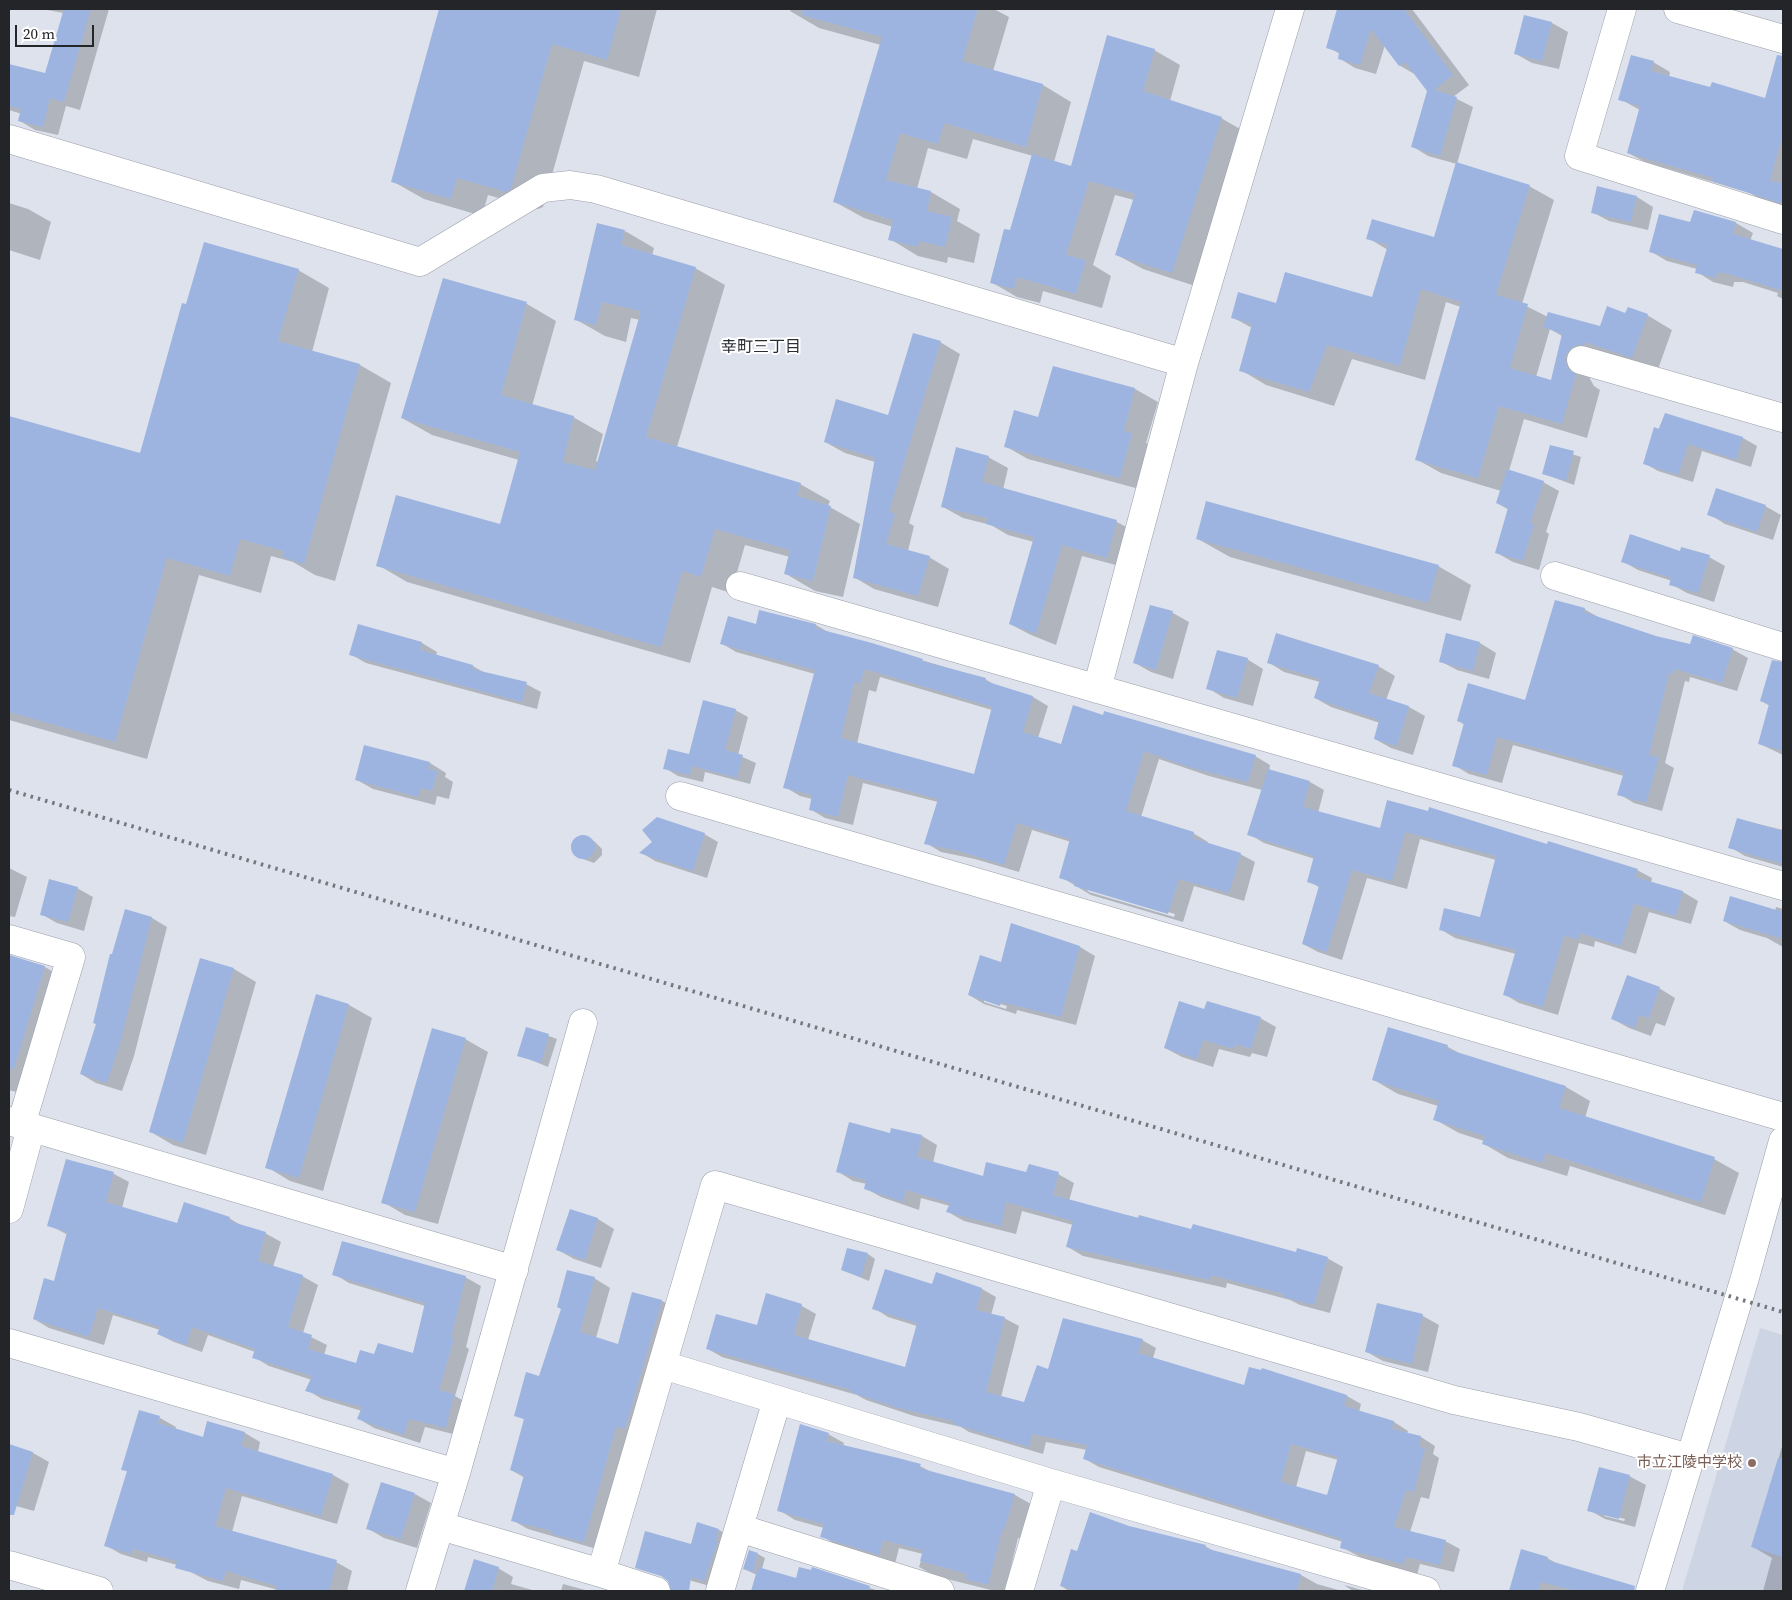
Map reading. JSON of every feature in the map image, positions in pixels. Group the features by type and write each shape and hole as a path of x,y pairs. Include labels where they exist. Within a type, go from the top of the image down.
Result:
{"street":[{"path":"1097,689 1184,364 1290,9"},
{"path":"1622,9 1579,156 1783,220"},
{"path":"1678,9 1783,39"},
{"path":"9,139 420,262 543,188 570,185 596,189 1184,364"},
{"path":"1581,360 1783,418"},
{"path":"1555,576 1783,647"},
{"path":"740,586 1783,886"},
{"path":"680,796 1783,1118"},
{"path":"9,939 71,957 20,1125 9,1209"},
{"path":"420,1591 441,1526 583,1023"},
{"path":"20,1125 514,1270"},
{"path":"1650,1591 1744,1281 1783,1141"},
{"path":"601,1573 715,1185 1454,1400 1579,1427 1689,1458"},
{"path":"9,1343 456,1473"},
{"path":"663,1365 1376,1584 1426,1591"},
{"path":"720,1591 777,1400"},
{"path":"1019,1591 1051,1483"},
{"path":"441,1526 656,1591"},
{"path":"739,1528 940,1591"},
{"path":"9,1564 99,1591"}],"shaded area":[{"name":"市立江陵中学校","path":"1760,1328 1783,1335 1783,1591 1682,1591"}],"building":[{"path":"64,9 91,9 64,102 50,98 43,127 18,121 21,109 9,106 9,64 45,73"},
{"path":"439,9 621,9 607,60 552,44 511,189 506,192 457,178 451,199 391,182"},
{"path":"803,9 978,9 962,61 1043,84 1026,147 944,123 938,144 900,133 886,180 931,191 927,211 952,217 945,247 919,241 918,247 888,240 893,220 833,202 882,37 802,15"},
{"path":"1337,9 1404,9 1453,75 1434,90 1457,97 1440,156 1411,147 1427,91 1405,62 1399,66 1371,29 1360,65 1338,59 1339,52 1326,48"},
{"path":"1524,15 1552,22 1542,61 1514,54"},
{"path":"1107,35 1155,49 1143,91 1222,117 1172,273 1115,255 1135,194 1089,181 1066,255 1086,260 1076,294 1017,277 1014,289 990,283 1004,229 1010,230 1032,154 1071,166"},
{"path":"1631,55 1654,61 1651,71 1710,87 1712,82 1765,98 1777,55 1783,56 1783,133 1770,181 1783,183 1783,204 1712,181 1713,178 1627,153 1640,106 1618,100"},
{"path":"1456,162 1530,185 1496,295 1528,304 1510,368 1551,380 1562,334 1543,327 1548,312 1600,326 1607,306 1625,313 1628,307 1648,314 1632,358 1585,342 1584,345 1577,345 1570,349 1566,355 1566,363 1569,370 1576,374 1562,424 1499,406 1478,478 1415,460 1461,302 1421,289 1400,366 1327,345 1309,392 1239,371 1252,324 1231,318 1238,292 1276,303 1285,272 1372,297 1388,245 1366,239 1372,219 1434,237"},
{"path":"1597,186 1637,196 1631,222 1591,213"},
{"path":"1694,210 1736,222 1733,234 1783,249 1783,291 1725,273 1717,273 1716,278 1695,273 1697,265 1649,252 1659,214 1690,222"},
{"path":"597,223 625,230 621,245 696,267 646,437 801,483 797,496 831,506 813,581 784,574 790,550 715,529 701,577 682,571 661,647 376,566 396,495 500,524 520,452 401,418 443,278 527,302 501,395 574,416 563,462 595,470 641,311 602,302 596,325 574,320"},
{"path":"204,242 299,269 278,341 360,364 304,564 282,557 284,551 240,539 230,576 167,558 115,742 9,712 9,416 140,453 182,303 186,304"},
{"path":"913,333 941,341 889,512 895,514 886,544 930,556 918,596 853,578 875,458 824,442 836,399 888,415"},
{"path":"1053,366 1135,388 1124,431 1132,433 1120,478 1004,447 1014,410 1038,417"},
{"path":"1665,413 1743,437 1736,460 1688,444 1678,475 1643,464 1654,427 1659,429"},
{"path":"1550,445 1574,451 1566,481 1542,474"},
{"path":"956,447 989,456 982,482 1117,520 1107,558 1062,545 1036,634 1009,624 1034,537 986,524 988,518 941,507"},
{"path":"1507,469 1544,481 1530,523 1534,524 1523,561 1495,553 1508,508 1496,503"},
{"path":"1716,488 1766,505 1757,532 1707,515"},
{"path":"1206,501 1439,565 1428,603 1196,539"},
{"path":"1630,534 1680,551 1681,547 1710,555 1698,593 1669,585 1671,578 1621,562"},
{"path":"1555,600 1585,608 1584,612 1656,636 1690,644 1693,635 1733,648 1722,683 1675,669 1673,674 1669,673 1649,755 1659,758 1646,803 1617,795 1624,772 1497,737 1487,775 1452,766 1464,723 1457,721 1468,683 1525,700"},
{"path":"1150,605 1173,611 1156,670 1133,663"},
{"path":"759,610 816,624 815,628 872,643 923,659 922,661 986,678 985,681 1033,696 1023,732 1061,744 1073,705 1103,715 1104,711 1256,755 1248,782 1192,768 1144,751 1126,811 1194,832 1192,838 1241,853 1229,893 1179,879 1168,914 1074,886 1075,883 1059,878 1070,839 1017,823 1004,865 959,851 924,844 938,799 848,775 838,817 809,810 812,795 783,788 815,670 720,644 728,616 756,624","holes":["865,669 992,707 974,774 841,738 854,682 860,684"]},
{"path":"358,624 422,642 420,650 473,665 472,669 527,682 522,702 349,655"},
{"path":"1276,633 1379,665 1369,693 1409,706 1397,746 1374,739 1379,720 1314,698 1320,679 1267,663"},
{"path":"1446,633 1480,642 1473,671 1439,662"},
{"path":"1217,650 1248,658 1237,698 1206,689"},
{"path":"1772,660 1783,662 1783,751 1758,744 1769,704 1760,701"},
{"path":"703,700 736,709 725,750 743,755 737,778 692,766 690,775 663,769 668,749 689,754"},
{"path":"364,745 430,762 428,769 438,771 432,791 421,788 418,797 355,780"},
{"path":"1268,769 1310,781 1303,807 1380,828 1387,800 1428,811 1429,807 1547,844 1548,841 1638,869 1635,877 1683,891 1676,916 1634,904 1621,946 1580,933 1579,939 1564,936 1543,1007 1503,995 1516,950 1439,930 1444,908 1480,917 1496,856 1405,832 1392,881 1352,870 1327,952 1302,944 1319,886 1307,882 1314,856 1247,835"},
{"path":"657,817 705,833 693,871 639,853 652,842 642,830"},
{"path":"1737,818 1783,831 1783,864 1728,848"},
{"path":"583,835 592,838 595,847 592,856 583,859 574,856 571,847 574,838"},
{"path":"49,879 78,887 68,922 40,915"},
{"path":"1730,896 1783,912 1783,939 1723,921"},
{"path":"125,909 152,917 119,1047 107,1083 80,1074 96,1024 93,1023 110,954 112,954"},
{"path":"1011,923 1080,946 1061,1017 1001,1002 1000,1006 968,995 980,955 1001,962"},
{"path":"9,955 45,966 14,1069 9,1069"},
{"path":"200,958 234,968 183,1143 149,1132"},
{"path":"1627,975 1660,987 1649,1018 1639,1015 1635,1028 1611,1019"},
{"path":"316,994 349,1004 299,1178 265,1168"},
{"path":"1179,1001 1204,1009 1207,1001 1261,1017 1251,1049 1235,1044 1234,1049 1203,1040 1197,1059 1164,1048"},
{"path":"526,1027 549,1034 541,1063 517,1056"},
{"path":"1388,1027 1448,1045 1447,1049 1566,1086 1559,1108 1715,1157 1701,1202 1546,1153 1542,1163 1482,1144 1485,1136 1433,1120 1439,1101 1372,1080"},
{"path":"432,1028 466,1038 415,1212 381,1203"},
{"path":"849,1122 890,1133 891,1128 922,1135 917,1157 983,1176 986,1162 1026,1172 1029,1164 1059,1172 1053,1195 1138,1218 1139,1215 1191,1229 1193,1224 1296,1252 1297,1248 1328,1257 1314,1305 1283,1297 1284,1294 1211,1275 1210,1280 1066,1247 1073,1221 1006,1202 1001,1226 946,1212 950,1203 906,1190 903,1202 864,1189 866,1180 836,1172"},
{"path":"66,1159 114,1172 106,1202 177,1223 184,1202 230,1217 229,1221 266,1232 258,1261 303,1275 288,1327 312,1335 308,1349 356,1363 360,1350 374,1354 378,1343 413,1353 425,1303 332,1275 342,1241 466,1276 451,1338 454,1339 439,1390 454,1394 446,1428 409,1419 404,1435 357,1419 362,1407 305,1391 312,1376 252,1358 255,1349 192,1327 186,1345 157,1334 160,1327 98,1308 89,1337 33,1319 44,1278 54,1281 67,1232 47,1226"},
{"path":"570,1209 598,1218 585,1260 556,1250"},
{"path":"847,1248 868,1253 861,1277 841,1270"},
{"path":"885,1269 932,1284 936,1272 982,1288 976,1310 1005,1317 986,1392 1024,1402 1037,1365 1048,1369 1063,1318 1143,1339 1138,1353 1244,1385 1249,1367 1261,1370 1262,1368 1347,1395 1344,1406 1394,1421 1392,1429 1421,1436 1419,1447 1425,1448 1414,1492 1406,1490 1394,1527 1446,1540 1440,1565 1406,1557 1403,1564 1340,1548 1342,1539 1083,1459 1087,1445 1032,1434 1029,1447 953,1424 954,1421 898,1408 850,1392 851,1390 706,1349 716,1314 757,1325 766,1293 802,1304 794,1335 905,1367 917,1323 872,1309","holes":["1291,1444 1338,1457 1327,1495 1281,1482"]},
{"path":"567,1270 595,1277 580,1332 618,1344 632,1292 662,1300 625,1429 616,1427 584,1542 551,1534 552,1531 511,1521 524,1475 510,1470 524,1419 514,1416 526,1372 539,1376 561,1309 557,1307"},
{"path":"1377,1303 1423,1314 1412,1364 1365,1352"},
{"path":"139,1410 160,1416 158,1423 203,1437 207,1421 245,1432 241,1446 333,1474 321,1516 226,1488 215,1526 337,1560 329,1591 275,1591 277,1586 226,1571 223,1581 175,1568 177,1561 133,1549 131,1554 104,1546 127,1471 121,1470"},
{"path":"800,1424 829,1433 826,1441 921,1464 919,1468 1015,1494 1004,1530 1002,1530 988,1585 965,1579 967,1574 920,1561 923,1550 883,1540 879,1555 820,1537 824,1524 777,1511"},
{"path":"9,1444 33,1452 14,1515 9,1515"},
{"path":"1778,1458 1783,1458 1783,1557 1751,1547"},
{"path":"1599,1467 1630,1475 1619,1519 1587,1511"},
{"path":"381,1482 415,1493 401,1539 366,1529"},
{"path":"1090,1512 1129,1526 1206,1545 1205,1548 1301,1574 1297,1591 1077,1591 1060,1586 1071,1549 1077,1551"},
{"path":"697,1522 719,1529 716,1541 718,1541 704,1581 691,1577 689,1591 671,1591 668,1581 661,1576 635,1568 645,1531 691,1544"},
{"path":"1521,1549 1548,1557 1547,1560 1635,1586 1634,1591 1576,1591 1541,1582 1538,1591 1509,1591"},
{"path":"749,1550 758,1553 753,1572 743,1569"},
{"path":"474,1559 499,1567 492,1591 464,1591"},
{"path":"758,1567 796,1578 799,1567 811,1570 812,1567 870,1586 869,1591 751,1591"}],"railway":[{"path":"9,790 1783,1312"}],"place":[{"name":"市立江陵中学校","path":"1752,1463"}],"district":[{"name":"幸町三丁目","path":"761,348"}]}
